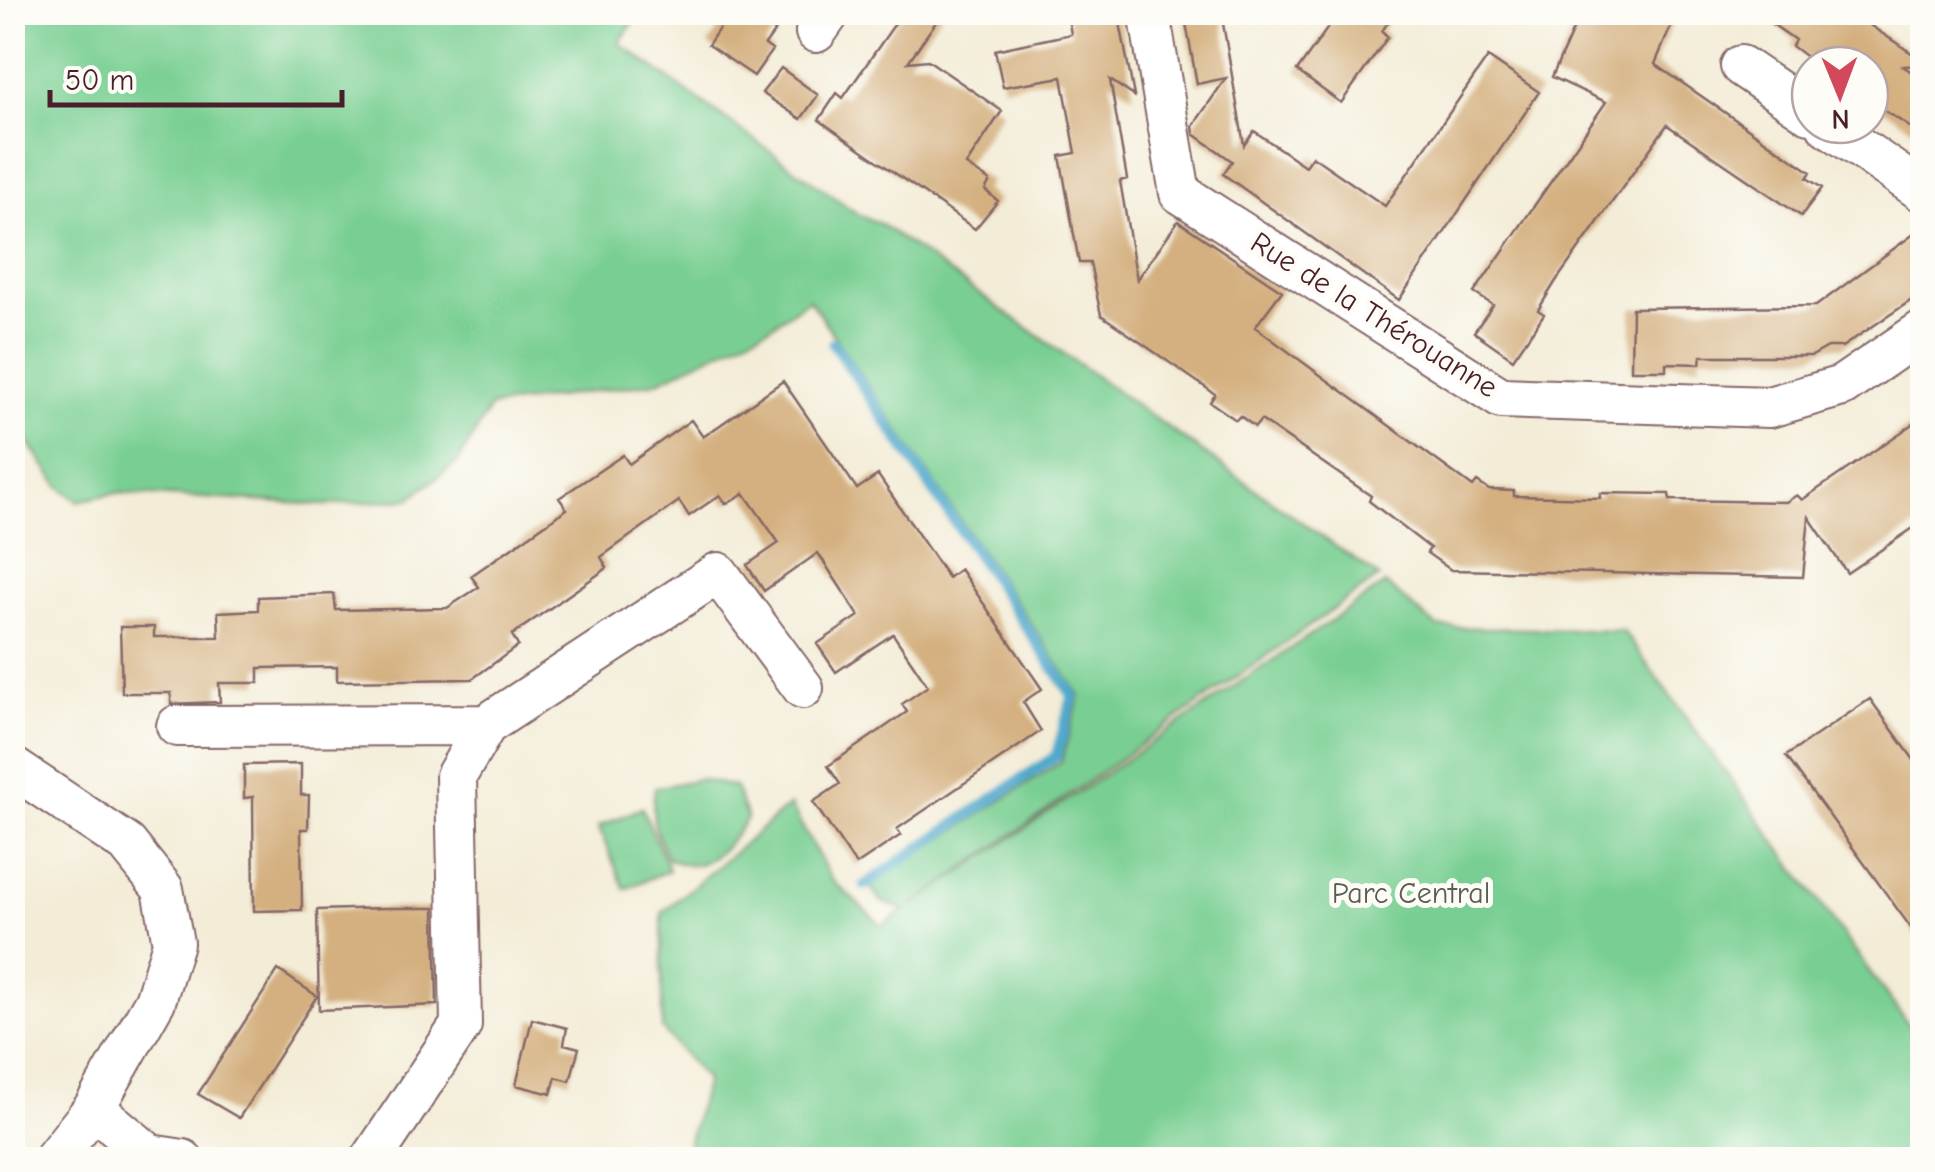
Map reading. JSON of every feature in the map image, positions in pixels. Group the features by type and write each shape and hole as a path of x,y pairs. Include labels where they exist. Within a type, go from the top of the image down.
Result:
{"street":[{"name":"Rue de la Thérouanne","path":"1149,12 1180,193 1501,398 1769,407 1842,386 1922,331"},
{"path":"1742,66 1790,99"},
{"path":"1856,145 1922,191"},
{"path":"371,1160 461,1025 456,776 486,725 718,573 803,688"},
{"path":"177,726 486,725"},
{"path":"12,767 127,844 162,890 174,943 156,1001 94,1108 53,1160"},
{"path":"94,1108 150,1155 182,1160"}],"green space":[{"name":"Parc Central","path":"12,13 640,13 619,43 1379,577 911,906 1385,584 1437,627 1623,631 1922,1044 1922,1159 684,1159 706,1080 662,1029 662,913 790,805 832,880 882,926 905,910 882,902 869,886 1061,762 1080,696 809,299 771,326 656,382 490,407 458,462 409,499 325,505 116,493 78,501 60,487 23,435 13,429"},
{"path":"699,779 735,787 747,818 717,854 701,863 686,865 668,859 660,841 653,817 655,788"},
{"path":"642,808 669,870 625,889 598,827"}],"building":[{"path":"730,12 764,12 780,24 765,45 772,50 754,76 708,45"},
{"path":"903,12 943,12 908,62 928,60 1002,111 966,165 990,181 985,190 998,201 975,229 819,120 837,93 843,98"},
{"path":"1067,12 1118,12 1134,96 1110,80 1127,179 1120,181 1137,280 1178,221 1282,291 1255,327 1473,487 1477,482 1489,490 1514,491 1514,496 1600,498 1600,493 1669,494 1670,500 1786,502 1797,495 1802,500 1922,418 1922,522 1847,573 1809,517 1803,577 1451,570 1427,553 1430,548 1369,501 1371,496 1261,420 1255,427 1240,416 1236,420 1210,402 1215,394 1101,315 1090,263 1079,263 1060,156 1076,153 1062,77 1003,87 995,50 1071,34"},
{"path":"1184,12 1221,12 1244,145 1254,131 1305,166 1312,156 1385,206 1488,57 1539,92 1399,300 1223,174 1232,161 1194,134 1193,126 1226,78 1197,84"},
{"path":"1339,12 1395,12 1382,31 1388,37 1341,103 1297,71"},
{"path":"1581,12 1677,12 1655,64 1811,172 1807,178 1822,188 1801,216 1667,125 1556,281 1538,310 1544,314 1513,359 1474,332 1493,305 1474,293 1606,102 1552,77"},
{"path":"1755,12 1850,12 1922,60 1922,65 1903,66 1922,79 1922,135 1890,114 1890,45 1792,45 1795,40"},
{"path":"781,68 818,95 801,119 762,93"},
{"path":"1922,228 1922,293 1842,347 1828,347 1812,356 1701,356 1700,364 1666,363 1666,370 1631,370 1632,308 1816,306"},
{"path":"783,381 857,489 878,475 948,578 960,569 1042,689 1023,702 1041,731 897,829 901,835 856,865 813,802 840,784 828,766 907,712 902,704 928,686 893,634 836,672 817,644 859,616 818,553 764,591 747,565 779,543 744,493 726,504 720,495 689,516 679,501 601,557 607,568 512,635 518,646 472,679 337,681 337,667 259,668 259,683 219,683 220,702 171,704 171,693 122,693 120,627 154,627 154,637 219,637 218,612 258,610 258,597 334,594 336,610 447,608 479,587 471,576 567,509 559,498 623,455 629,464 691,420 703,437"},
{"path":"1870,699 1922,771 1922,943 1786,756"},
{"path":"301,764 301,795 309,795 308,829 301,829 302,910 254,911 253,797 244,798 244,765"},
{"path":"435,908 437,1005 319,1010 317,910"},
{"path":"278,970 317,996 239,1118 198,1094"},
{"path":"532,1019 567,1028 564,1044 579,1048 570,1081 556,1077 551,1094 516,1085"}],"waterway":[{"path":"833,343 1073,696 1056,756 865,885"}]}
